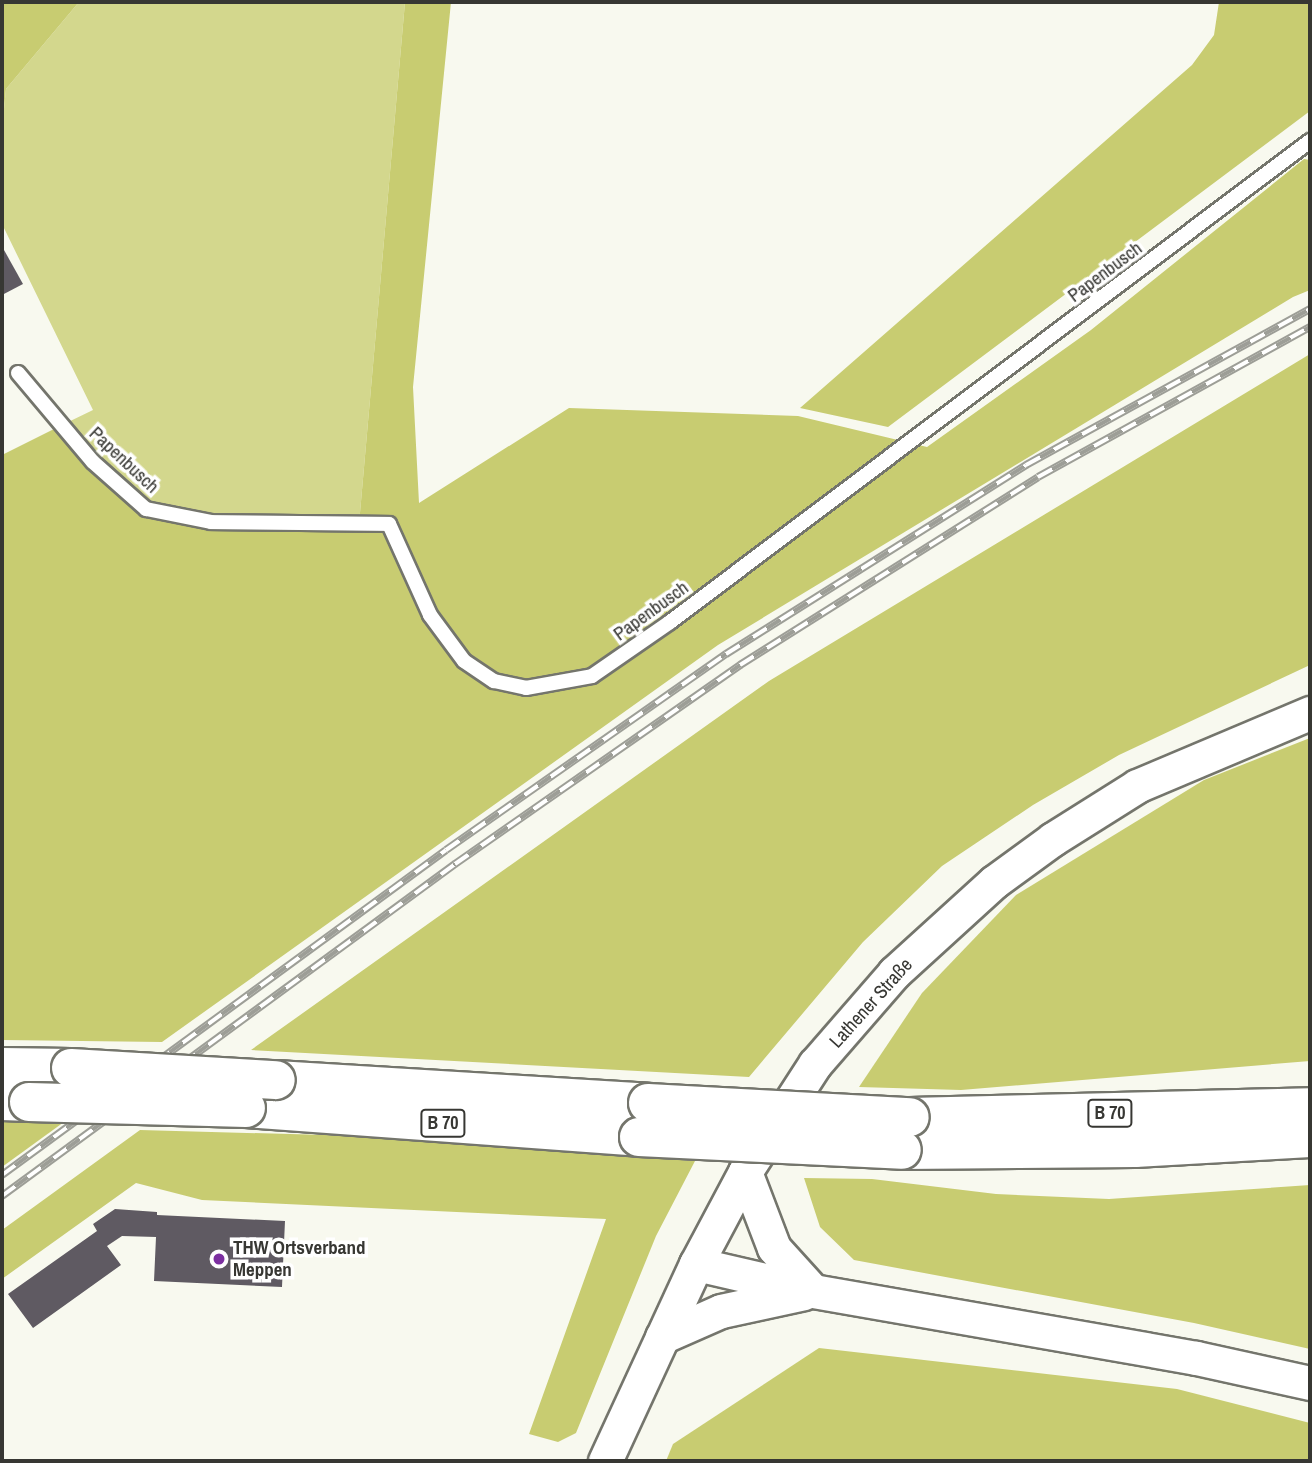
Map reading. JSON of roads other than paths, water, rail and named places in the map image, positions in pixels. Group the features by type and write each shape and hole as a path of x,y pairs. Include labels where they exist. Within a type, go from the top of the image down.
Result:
{"highway":[{"name":"B 70","path":"2,1067 276,1080 643,1120"},
{"name":"B 70","path":"15,1101 643,1120 1135,1148 1310,1138"},
{"name":"B 70","path":"906,1133 1310,1107"}],"street":[{"name":"Lathener Straße","path":"605,1461 696,1264 745,1172 815,1064 894,973 994,882 1053,839 1137,786 1310,713"},
{"path":"745,1172 774,1248 813,1291"},
{"path":"696,1264 813,1291 1196,1358 1310,1383"},
{"path":"662,1337 721,1311 813,1291"}],"lane":[{"name":"Papenbusch","path":"18,373 93,462 146,509 211,522 389,524 430,615 464,661 494,681 526,688 593,676 670,622 1310,141"}],"railway":[{"path":"2,1175 446,850 726,654 1026,465 1310,309"},
{"path":"2,1196 455,864 740,665 1038,477 1310,327"}],"place":[{"name":"THW Ortsverband Meppen","path":"219,1259"}]}
